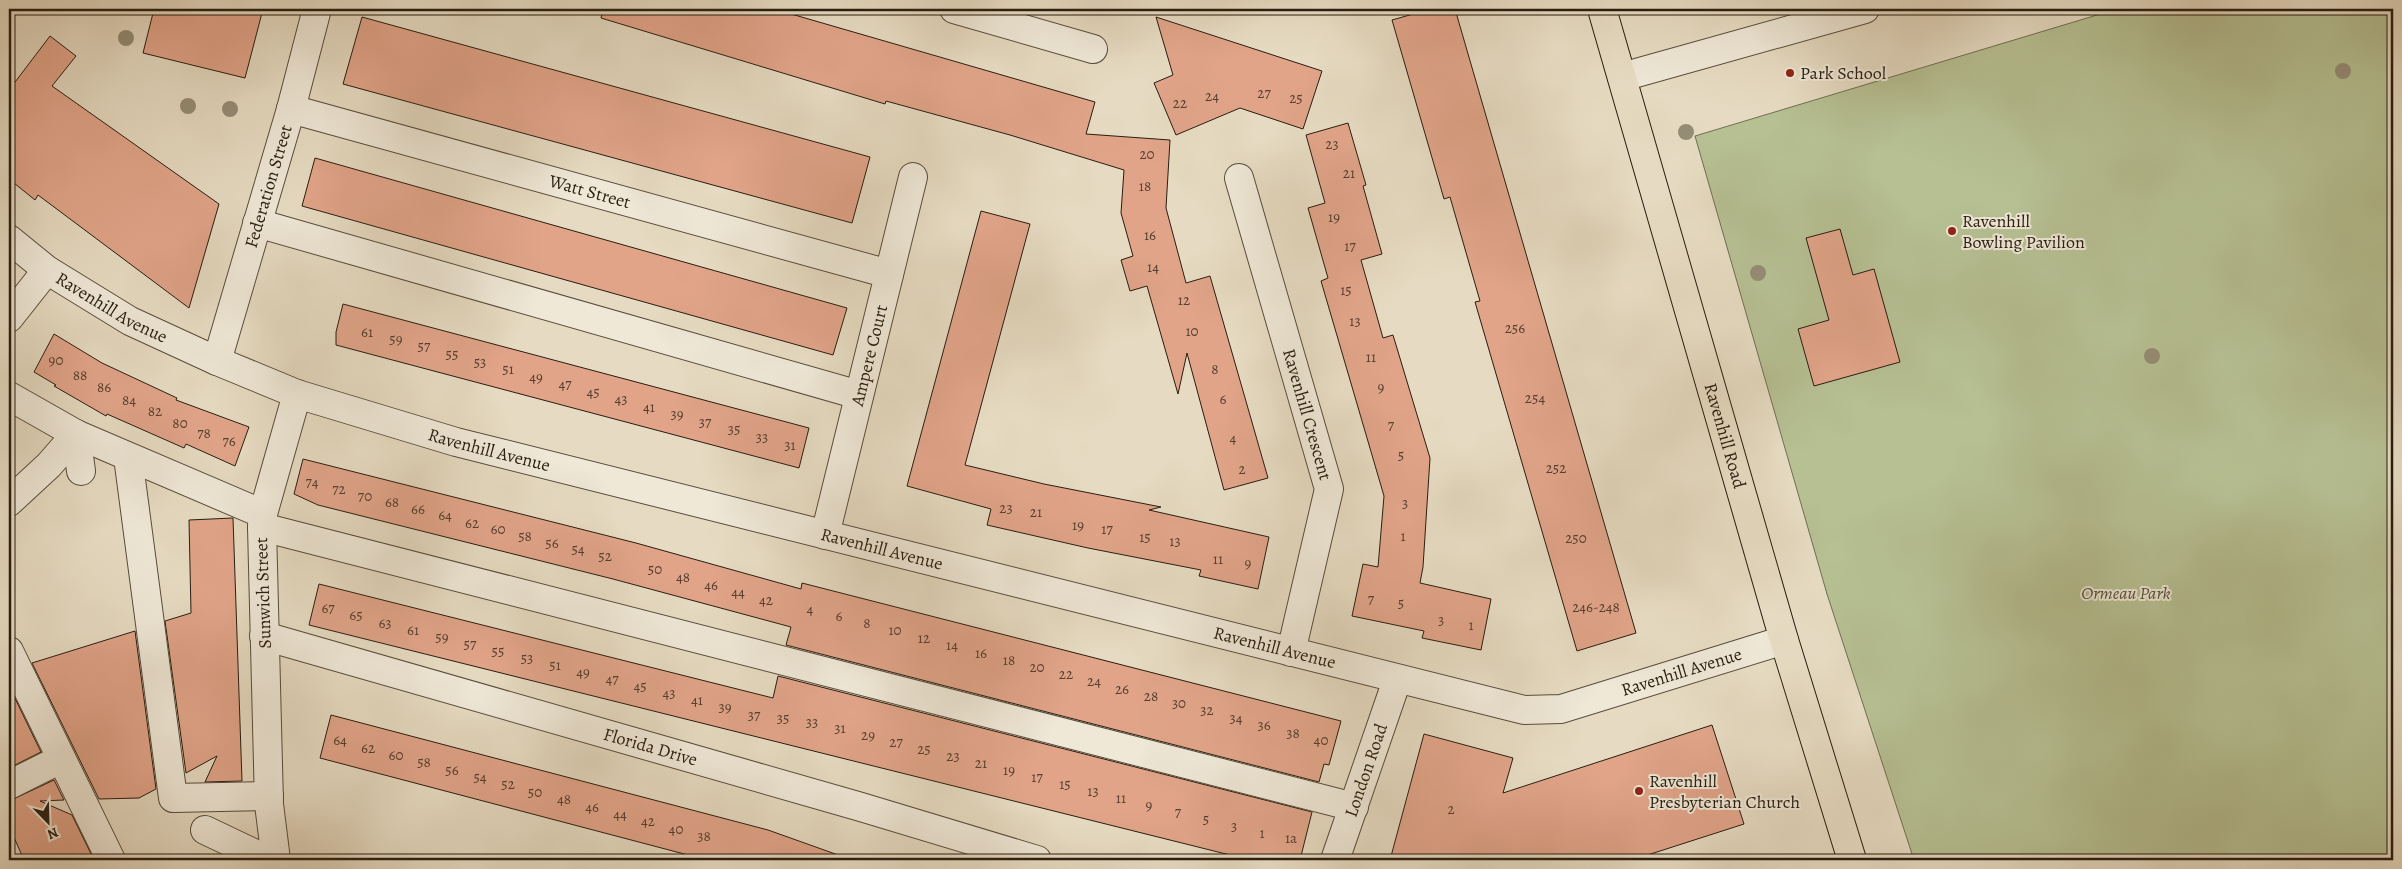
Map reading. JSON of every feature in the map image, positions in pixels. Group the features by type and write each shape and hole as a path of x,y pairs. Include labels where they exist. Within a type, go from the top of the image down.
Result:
{"main road":[{"name":"Ravenhill Road","path":"1602,9 1784,640 1852,860"}],"street":[{"name":"Federation Street","path":"217,361 291,109 317,9"},
{"path":"954,9 1093,49"},
{"path":"1622,77 1865,9"},
{"name":"Watt Street","path":"291,109 889,274"},
{"name":"Ampere Court","path":"824,535 913,177"},
{"name":"Ravenhill Crescent","path":"1239,178 1329,489 1291,652"},
{"path":"257,223 859,395"},
{"name":"Ravenhill Avenue","path":"9,239 47,270 130,321 217,361 297,394 456,442 1397,680 1524,710 1561,709 1784,640"},
{"path":"9,318 47,270"},
{"name":"Sunwich Street","path":"276,860 269,796 262,521 297,394"},
{"path":"9,396 76,434 262,521 1354,806"},
{"path":"76,434 81,471"},
{"path":"9,502 49,466 76,434"},
{"path":"128,457 173,798 269,796"},
{"name":"Florida Drive","path":"264,636 861,807 1037,860"},
{"path":"9,651 111,860"},
{"name":"London Road","path":"1336,860 1397,680"},
{"path":"9,785 61,759"},
{"path":"205,830 268,860"}],"green space":[{"name":"Ormeau Park","path":"2117,9 2393,9 2393,860 1914,860 1827,594 1695,136"}],"building":[{"path":"154,9 263,9 245,78 143,53"},
{"path":"603,9 774,9 1095,102 1086,134 1170,140 1166,208 1186,283 1210,276 1268,478 1224,490 1187,353 1178,394 1147,286 1130,291 1121,260 1133,256 1121,213 1124,170 1010,135 886,101 885,104 601,18"},
{"path":"1431,9 1455,9 1636,633 1577,651 1475,302 1480,301 1450,197 1444,199 1392,20"},
{"path":"362,17 870,157 852,223 343,84"},
{"path":"1156,17 1322,71 1303,129 1240,108 1176,135 1154,83 1173,75"},
{"path":"50,36 76,56 52,86 219,204 189,308 38,195 35,200 9,179 9,90"},
{"path":"1348,123 1366,185 1363,186 1382,254 1361,260 1383,338 1393,335 1430,458 1423,567 1420,583 1491,599 1481,650 1422,638 1424,631 1352,616 1363,564 1378,567 1384,496 1321,281 1328,278 1308,208 1325,203 1306,135"},
{"path":"315,158 847,308 833,355 302,206"},
{"path":"981,211 1030,224 965,465 1044,484 1161,507 1149,510 1269,537 1258,589 1199,576 1201,570 1088,548 987,525 991,509 907,486"},
{"path":"1840,229 1853,275 1874,269 1900,362 1814,386 1798,329 1829,320 1806,238"},
{"path":"343,304 809,428 799,468 336,345 336,332"},
{"path":"54,334 102,363 177,398 176,400 249,427 235,466 186,444 184,448 107,414 106,416 54,386 56,385 34,372"},
{"path":"303,459 636,543 801,589 802,583 1341,721 1329,765 1324,764 1319,782 786,645 791,627 613,579 318,505 294,494"},
{"path":"233,518 242,781 205,782 217,756 186,773 165,621 191,613 189,520"},
{"path":"319,584 773,698 778,676 1312,812 1300,860 1250,860 309,625"},
{"path":"135,631 156,789 139,798 99,799 32,663"},
{"path":"9,686 41,752 9,768"},
{"path":"331,715 768,830 841,856 840,860 707,860 320,758"},
{"name":"Ravenhill Presbyterian Church","path":"1712,725 1744,824 1632,860 1390,860 1424,734 1513,758 1503,793"},
{"path":"54,780 64,800 40,801 72,815 94,860 24,860 9,826 9,801"}],"place":[{"name":"Park School","path":"1790,73"},
{"name":"Ravenhill Bowling Pavilion","path":"1952,231"},
{"name":"Ravenhill Presbyterian Church","path":"1639,791"}]}
